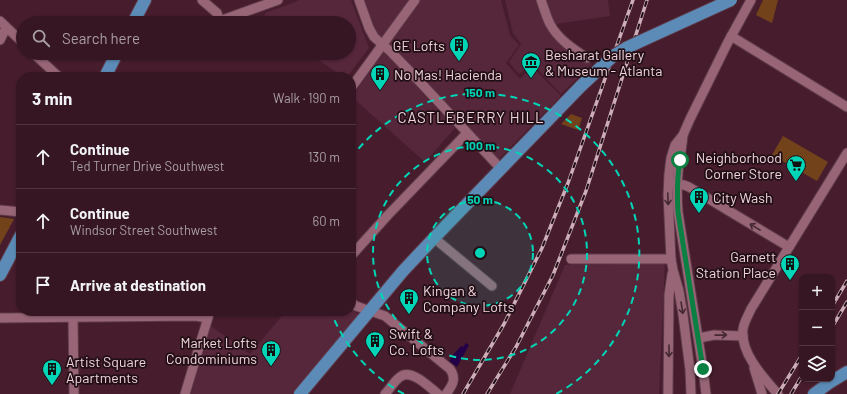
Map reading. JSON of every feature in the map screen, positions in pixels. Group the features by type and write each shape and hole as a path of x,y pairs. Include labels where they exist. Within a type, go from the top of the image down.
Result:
{"main road":[{"path":"137,16 145,0"},
{"path":"300,394 370,310 434,238 581,86 613,56 641,40 731,0"},
{"path":"108,72 114,60"},
{"path":"0,275 16,245"},
{"path":"814,394 829,388 847,372"}],"street":[{"path":"202,0 216,13 216,16"},
{"path":"234,16 278,0"},
{"path":"359,0 374,37 391,52 501,169"},
{"path":"356,81 415,0"},
{"path":"541,0 550,25 574,49 587,58"},
{"path":"691,394 690,370 683,315 671,259 668,210 673,184 678,172 683,135 731,36 751,0"},
{"path":"0,40 3,25"},
{"path":"3,25 16,37"},
{"path":"731,36 847,108"},
{"path":"41,60 54,72"},
{"path":"356,250 467,133"},
{"path":"778,394 752,360 745,347 743,336 744,325 747,317 789,247 847,154"},
{"path":"673,184 689,187 789,247"},
{"path":"673,184 678,200 680,227 693,302 706,394"},
{"path":"0,210 16,212"},
{"path":"434,238 492,286"},
{"path":"571,259 671,259"},
{"path":"668,394 669,295 673,270"},
{"path":"356,306 385,316 450,369 453,375 453,383 446,394"},
{"path":"0,318 196,316"},
{"path":"184,394 208,316"},
{"path":"73,317 74,394"},
{"path":"698,338 714,336 743,336"},
{"path":"752,360 762,394"},
{"path":"385,394 400,377 404,374 411,374 438,394"}],"shaded area":[{"path":"300,0 351,0 369,48 351,72 336,72 319,60 356,60 356,16 265,16 265,13"},
{"path":"363,0 501,0 510,35 519,45 506,63 520,79 532,67 561,96 499,159 375,31"},
{"path":"505,0 608,0 610,16 556,24 562,43 592,64 561,94 532,63 519,74 509,62 521,44 513,33"},
{"path":"763,0 778,0 772,23 756,15"},
{"path":"384,51 455,128 425,162 356,101 356,91"},
{"path":"571,114 582,118 578,130 561,124"},
{"path":"783,136 828,162 817,181 772,155"},
{"path":"0,217 14,219 0,245"},
{"path":"665,263 659,394 510,394 565,265"},
{"path":"356,313 359,315 292,394 191,394 211,326 250,354 282,316 356,316"},
{"path":"466,343 469,345 457,367 449,361 451,359 450,358 461,346 463,347"}],"railway":[{"path":"463,394 504,324 542,248 568,183 633,0"},
{"path":"487,394 516,347 553,275 586,191 647,0"},
{"path":"835,301 847,281"},
{"path":"835,322 847,302"},
{"path":"778,394 799,360"},
{"path":"791,394 799,381"}],"place":[{"name":"GE Lofts","path":"459,62"},
{"name":"Besharat Gallery & Museum - Atlanta","path":"531,79"},
{"name":"No Mas! Hacienda","path":"380,91"},
{"name":"Neighborhood Corner Store","path":"796,182"},
{"name":"City Wash","path":"699,214"},
{"name":"Garnett Station Place","path":"790,281"},
{"name":"Kingan & Company Lofts","path":"409,315"},
{"name":"Swift & Co. Lofts","path":"375,358"},
{"name":"Market Lofts Condominiums","path":"271,367"},
{"name":"Artist Square Apartments","path":"52,386"}],"district":[{"name":"CASTLEBERRY HILL","path":"471,117"}],"route":[{"path":"680,160 677,192 678,212 703,369"}]}
